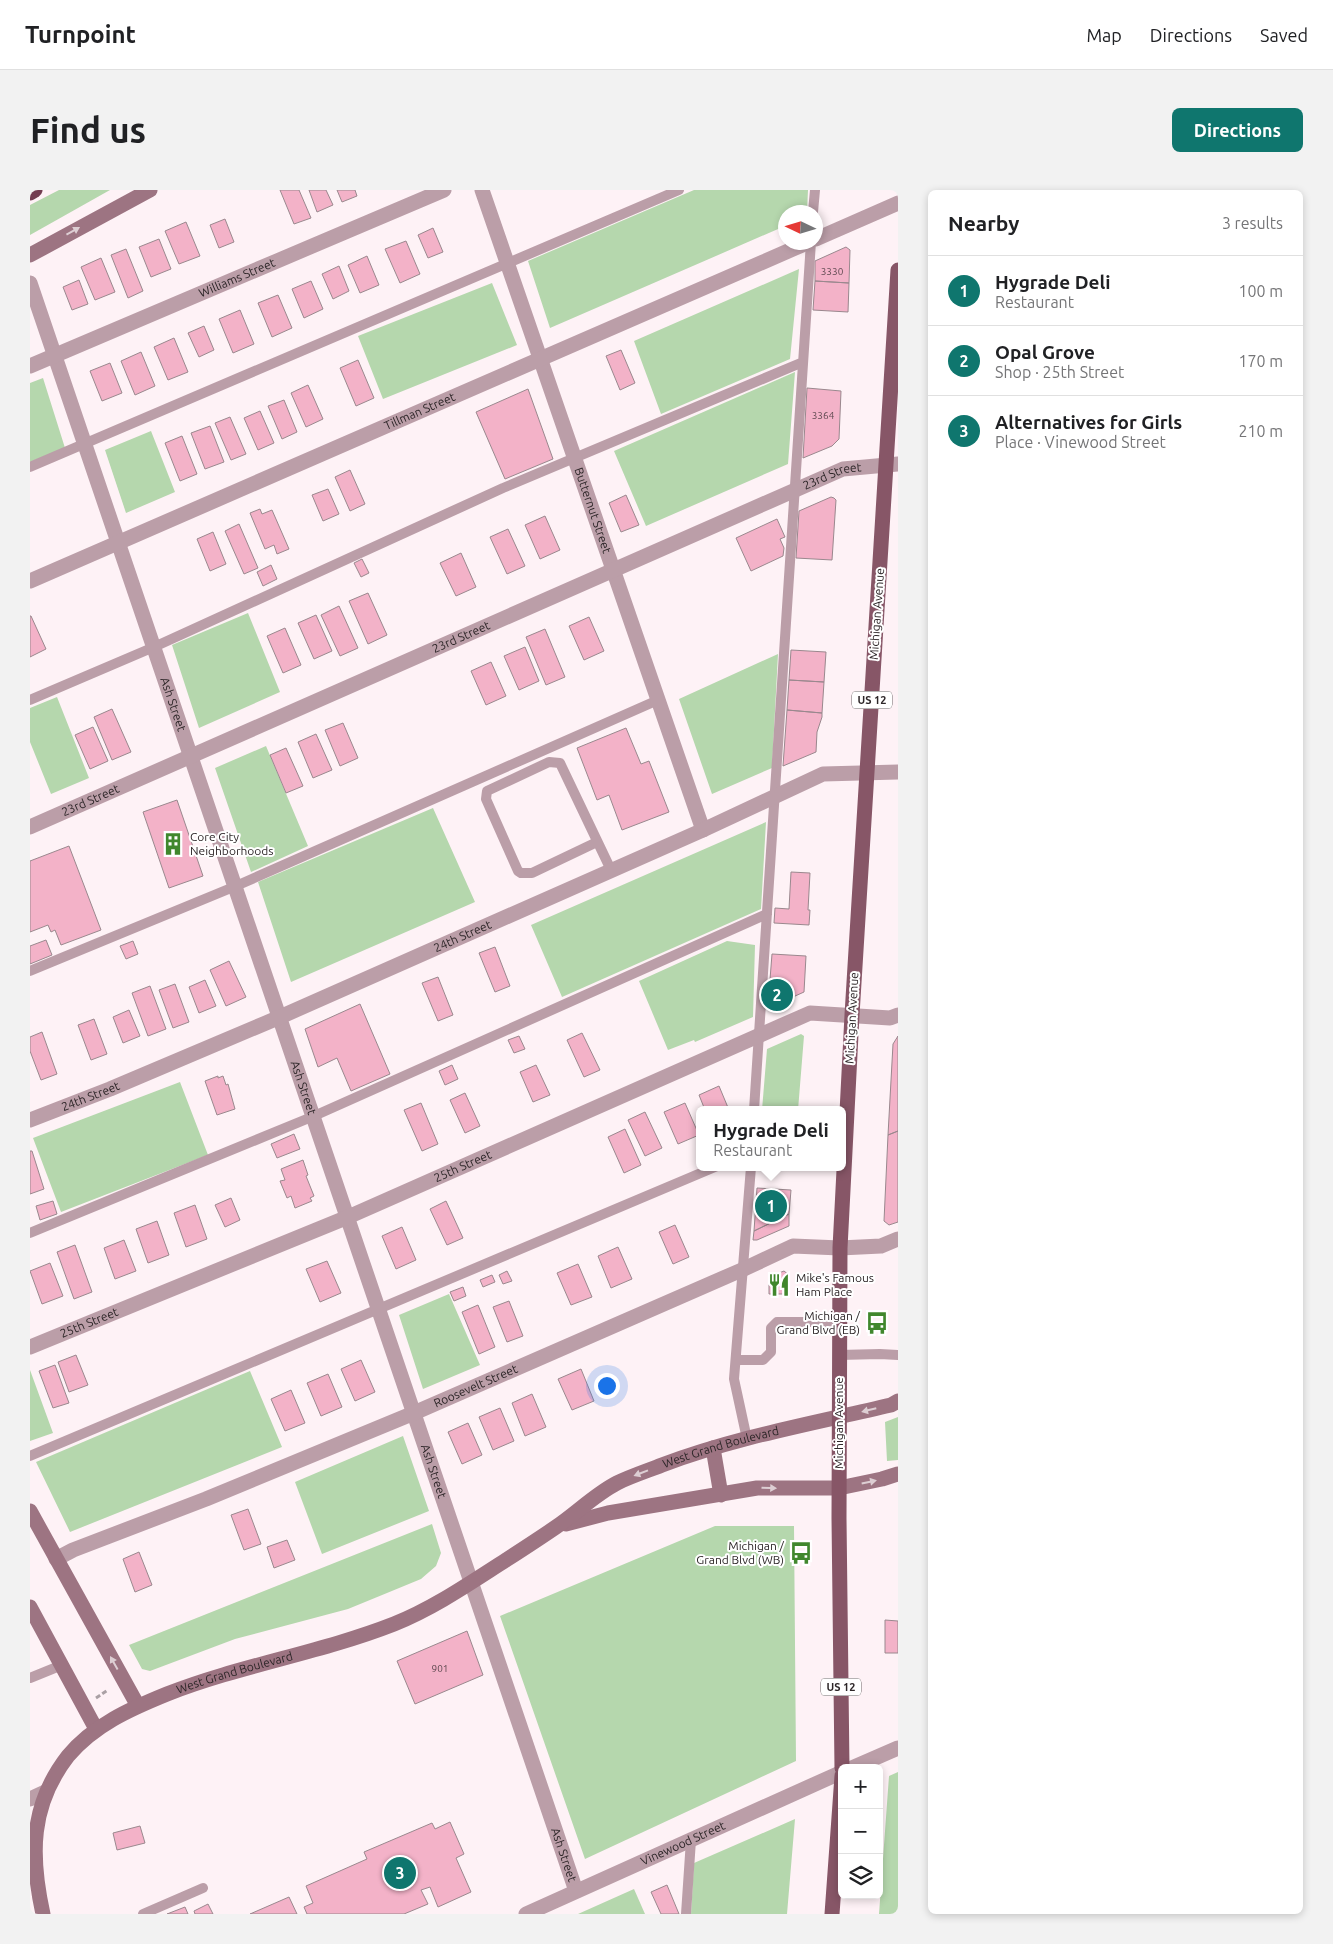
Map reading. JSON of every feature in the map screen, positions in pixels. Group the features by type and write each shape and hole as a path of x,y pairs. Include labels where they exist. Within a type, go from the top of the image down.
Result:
{"highway":[{"path":"30,193 35,190"}],"main road":[{"path":"30,255 150,190"},
{"name":"Michigan Avenue","path":"846,1132 868,772 892,465 898,270"},
{"name":"Michigan Avenue","path":"842,1764 839,1322 844,1171"},
{"name":"West Grand Boulevard","path":"43,1914 33,1869 33,1842 38,1810 45,1792 68,1757 96,1729 138,1706 186,1686 395,1623 472,1583 557,1526 598,1493 620,1481 712,1448 898,1401"},
{"path":"712,1448 721,1495"},
{"name":"West Grand Boulevard","path":"557,1526 608,1512 757,1488 839,1488 882,1480 898,1474"},
{"path":"30,1511 138,1706"},
{"path":"30,1607 96,1729"},
{"path":"832,1914 840,1809"}],"street":[{"name":"Williams Street","path":"30,366 444,190"},
{"name":"Butternut Street","path":"482,190 703,830"},
{"path":"823,237 898,204"},
{"name":"Tillman Street","path":"30,580 792,250"},
{"name":"Ash Street","path":"30,283 576,1892"},
{"name":"23rd Street","path":"30,827 795,489 843,469 892,465"},
{"name":"24th Street","path":"30,1120 110,1089 280,1017 703,830 823,774 898,772"},
{"name":"25th Street","path":"30,1347 348,1217 810,1012 890,1018 898,1015"},
{"name":"Roosevelt Street","path":"56,1559 72,1550 206,1499 414,1413 744,1270 794,1246 840,1248 881,1246 897,1243"},
{"path":"861,1764 898,1748"},
{"name":"Vinewood Street","path":"526,1914 838,1776"},
{"path":"30,1799 45,1792"}],"lane":[{"path":"30,467 679,190"},
{"path":"814,205 815,190"},
{"path":"754,1106 776,796 810,250"},
{"path":"30,700 154,647 503,488 803,362"},
{"path":"30,971 236,886 658,700"},
{"path":"597,842 532,873 521,873 518,871 486,799 487,791 549,762 560,763 611,870"},
{"path":"30,1233 314,1116 767,914"},
{"path":"30,1456 706,1171"},
{"path":"747,1439 734,1379 751,1171"},
{"path":"736,1360 763,1360 771,1352 771,1328 777,1322 839,1322"},
{"path":"840,1355 898,1355"},
{"path":"30,1678 62,1665"},
{"path":"686,1914 691,1840"},
{"path":"143,1914 203,1888"}],"path":[{"path":"92,1700 108,1690"}],"green space":[{"path":"59,190 110,190 30,235 30,205"},
{"path":"694,190 808,190 807,205 778,205 778,229 550,328 528,261"},
{"path":"799,269 790,359 661,414 634,341"},
{"path":"492,283 517,345 383,399 358,336"},
{"path":"795,372 788,464 646,526 614,451"},
{"path":"43,378 65,448 30,462 30,383"},
{"path":"151,431 175,492 126,513 105,450"},
{"path":"248,613 280,692 199,728 172,645"},
{"path":"778,654 772,768 712,794 679,699"},
{"path":"57,697 89,778 51,794 30,742 30,708"},
{"path":"266,746 308,846 251,872 215,768"},
{"path":"433,808 475,902 291,982 258,882"},
{"path":"766,822 761,909 562,997 531,925"},
{"path":"727,941 755,945 753,1017 695,1042 694,1040 668,1050 639,981"},
{"path":"801,1034 804,1036 798,1106 762,1106 767,1049"},
{"path":"180,1082 208,1155 61,1212 33,1138"},
{"path":"449,1294 480,1365 423,1389 399,1315"},
{"path":"30,1370 53,1433 30,1441"},
{"path":"250,1371 282,1447 70,1532 36,1462"},
{"path":"898,1417 898,1460 887,1461 885,1422"},
{"path":"403,1436 429,1511 322,1554 295,1482"},
{"path":"432,1524 441,1553 436,1566 421,1579 348,1609 235,1639 150,1671 142,1669 129,1645"},
{"path":"715,1526 794,1526 796,1761 585,1859 500,1616"},
{"path":"898,1772 898,1914 879,1914 880,1899 883,1899 883,1859 889,1776"},
{"path":"795,1819 787,1914 691,1914 694,1863"},
{"path":"634,1889 645,1914 578,1914"}],"building":[{"path":"280,190 299,190 311,218 294,224"},
{"path":"309,190 326,190 333,205 317,212"},
{"path":"337,190 355,190 357,196 342,202"},
{"path":"225,219 234,242 219,248 210,225"},
{"path":"186,222 200,256 179,264 165,231"},
{"path":"433,228 443,252 428,258 418,235"},
{"path":"159,239 171,269 151,277 139,247"},
{"path":"406,241 420,274 400,283 385,249"},
{"path":"846,247 850,250 849,283 815,281 815,261"},
{"path":"126,249 143,291 128,298 111,255"},
{"path":"367,256 379,285 360,293 348,265"},
{"path":"101,258 115,292 95,300 81,267"},
{"path":"339,266 349,291 333,299 322,274"},
{"path":"79,280 88,304 72,310 63,287"},
{"path":"311,281 323,309 304,318 292,289"},
{"path":"815,281 849,283 848,312 813,310"},
{"path":"278,295 292,328 272,337 258,303"},
{"path":"240,310 254,344 233,353 219,319"},
{"path":"204,326 214,350 199,357 188,333"},
{"path":"174,338 188,372 168,380 154,347"},
{"path":"621,350 635,383 620,390 606,356"},
{"path":"141,352 155,386 135,395 121,361"},
{"path":"358,360 374,398 356,406 340,368"},
{"path":"110,363 122,393 102,401 90,371"},
{"path":"308,385 323,419 306,427 291,393"},
{"path":"807,388 841,391 839,439 832,446 803,458"},
{"path":"528,389 553,459 505,479 476,412"},
{"path":"284,400 297,432 282,439 268,406"},
{"path":"260,411 274,443 258,450 244,418"},
{"path":"230,417 246,454 231,460 215,423"},
{"path":"210,426 224,462 205,469 191,433"},
{"path":"182,436 197,474 180,481 165,443"},
{"path":"350,470 365,504 350,511 335,477"},
{"path":"328,489 339,514 323,521 312,495"},
{"path":"626,495 639,525 621,532 609,503"},
{"path":"831,497 836,500 832,560 796,558 799,511"},
{"path":"260,509 262,514 272,510 289,549 277,554 274,545 265,549 250,513"},
{"path":"545,516 560,550 540,559 525,525"},
{"path":"777,519 785,537 780,539 784,548 783,556 751,571 736,538"},
{"path":"239,524 258,568 244,574 225,531"},
{"path":"508,529 525,566 507,574 490,537"},
{"path":"213,532 226,564 210,571 197,539"},
{"path":"461,553 476,587 456,596 440,563"},
{"path":"362,559 369,573 361,577 354,563"},
{"path":"271,565 277,579 263,586 257,572"},
{"path":"368,593 387,635 368,644 349,601"},
{"path":"339,606 358,648 340,656 321,615"},
{"path":"316,615 332,651 314,659 298,623"},
{"path":"30,616 46,649 30,657"},
{"path":"589,617 604,651 584,660 569,626"},
{"path":"285,628 301,665 283,673 267,636"},
{"path":"545,629 565,677 546,685 526,637"},
{"path":"525,647 539,681 519,690 504,656"},
{"path":"791,650 826,652 824,682 789,680"},
{"path":"491,662 506,696 486,705 471,671"},
{"path":"789,680 824,682 822,713 787,710"},
{"path":"112,709 131,752 112,760 94,717"},
{"path":"787,710 822,713 822,717 817,732 816,752 783,766"},
{"path":"343,723 358,758 340,766 325,730"},
{"path":"93,727 108,761 90,769 75,735"},
{"path":"626,728 641,764 649,761 669,812 622,830 609,795 597,800 577,748"},
{"path":"316,734 332,770 313,778 298,742"},
{"path":"286,748 303,786 286,793 270,755"},
{"name":"Core City Neighborhoods","path":"177,800 203,876 169,888 143,812"},
{"path":"69,846 101,930 61,945 55,930 51,932 48,925 30,932 30,861"},
{"path":"791,872 810,873 809,925 774,923 775,908 789,909"},
{"path":"46,940 52,955 30,964 30,946"},
{"path":"133,941 138,954 126,959 120,946"},
{"path":"495,947 510,986 495,992 479,953"},
{"path":"772,954 806,956 804,992 773,1006 768,1005"},
{"path":"229,961 246,997 226,1006 210,970"},
{"path":"438,977 453,1015 438,1021 422,983"},
{"path":"205,980 216,1006 199,1013 189,987"},
{"path":"175,984 189,1022 173,1028 159,990"},
{"path":"150,986 166,1029 148,1036 132,993"},
{"path":"360,1004 390,1074 351,1091 337,1058 318,1067 305,1029"},
{"path":"129,1010 140,1036 123,1043 113,1017"},
{"path":"94,1019 107,1054 91,1060 78,1025"},
{"path":"42,1032 57,1074 41,1080 30,1051 30,1037"},
{"path":"582,1033 600,1070 584,1077 567,1040"},
{"path":"519,1036 525,1049 514,1053 508,1040"},
{"path":"898,1036 898,1131 888,1135 893,1044"},
{"path":"452,1065 458,1079 445,1085 439,1071"},
{"path":"536,1065 550,1095 533,1102 520,1072"},
{"path":"218,1076 218,1078 223,1076 226,1085 228,1084 235,1109 217,1115 205,1081"},
{"path":"719,1086 727,1106 703,1106 699,1095"},
{"path":"465,1093 480,1126 465,1133 450,1100"},
{"path":"421,1103 438,1144 422,1151 404,1110"},
{"path":"685,1103 696,1128 696,1136 678,1144 664,1112"},
{"path":"645,1112 662,1148 645,1156 628,1120"},
{"path":"625,1129 641,1165 624,1173 608,1137"},
{"path":"898,1131 898,1222 889,1225 884,1221 888,1135"},
{"path":"294,1134 300,1149 277,1158 271,1144"},
{"path":"30,1151 32,1151 44,1189 30,1194"},
{"path":"303,1160 308,1175 306,1176 314,1196 310,1198 312,1201 295,1208 291,1196 287,1198 280,1181 285,1180 281,1169"},
{"path":"757,1188 791,1190 789,1214 754,1231"},
{"path":"231,1198 240,1220 225,1227 215,1205"},
{"path":"53,1201 57,1214 40,1220 36,1206"},
{"path":"446,1201 463,1238 447,1245 430,1209"},
{"path":"195,1205 207,1239 186,1247 174,1213"},
{"path":"789,1214 789,1226 753,1240 754,1231"},
{"path":"157,1221 169,1255 148,1263 136,1229"},
{"path":"675,1225 689,1257 673,1264 659,1232"},
{"path":"402,1227 416,1260 396,1269 382,1236"},
{"path":"124,1240 136,1271 115,1279 104,1248"},
{"path":"75,1245 92,1292 74,1299 57,1252"},
{"path":"618,1247 632,1279 611,1288 598,1256"},
{"path":"327,1261 341,1293 320,1302 306,1269"},
{"path":"50,1263 63,1296 42,1304 30,1271"},
{"path":"578,1264 592,1297 571,1305 557,1273"},
{"path":"507,1271 512,1281 503,1284 499,1275"},
{"name":"Mike's Famous Ham Place","path":"784,1271 789,1275 789,1294 769,1294 769,1277"},
{"path":"492,1275 495,1282 483,1287 480,1280"},
{"path":"463,1287 466,1296 454,1301 450,1292"},
{"path":"509,1301 523,1336 507,1342 493,1307"},
{"path":"478,1305 495,1347 479,1354 462,1312"},
{"path":"76,1355 88,1385 69,1392 58,1362"},
{"path":"361,1360 375,1392 355,1401 341,1369"},
{"path":"55,1365 69,1403 53,1408 39,1371"},
{"path":"581,1369 594,1401 572,1410 558,1379"},
{"path":"328,1374 342,1407 321,1416 307,1383"},
{"path":"291,1390 305,1423 285,1431 271,1399"},
{"path":"532,1394 546,1427 525,1436 512,1403"},
{"path":"500,1408 514,1441 493,1450 479,1417"},
{"path":"468,1423 482,1455 462,1464 448,1432"},
{"path":"248,1509 261,1544 244,1550 231,1515"},
{"path":"287,1540 295,1560 274,1568 267,1547"},
{"path":"139,1552 152,1585 135,1592 123,1559"},
{"path":"885,1620 898,1621 898,1653 885,1653"},
{"path":"467,1631 483,1675 415,1704 397,1661"},
{"path":"450,1822 464,1854 456,1858 471,1892 438,1907 430,1887 421,1890 428,1904 404,1914 307,1914 304,1907 313,1903 306,1886 367,1859 364,1852 432,1823 435,1829"},
{"path":"140,1826 145,1843 117,1850 113,1833"},
{"path":"667,1885 679,1914 661,1914 651,1892"},
{"path":"289,1897 297,1914 250,1914"},
{"path":"208,1904 213,1914 195,1914 194,1911"},
{"path":"185,1907 188,1914 167,1914"}],"place":[{"name":"Core City Neighborhoods","path":"173,844"},
{"name":"Opal Grove","path":"777,995"},
{"name":"Hygrade Deli","path":"771,1206"},
{"name":"Mike's Famous Ham Place","path":"779,1285"},
{"name":"Michigan / Grand Blvd (EB)","path":"877,1323"},
{"name":"Michigan / Grand Blvd (WB)","path":"801,1553"},
{"name":"Alternatives for Girls","path":"400,1873"}]}
